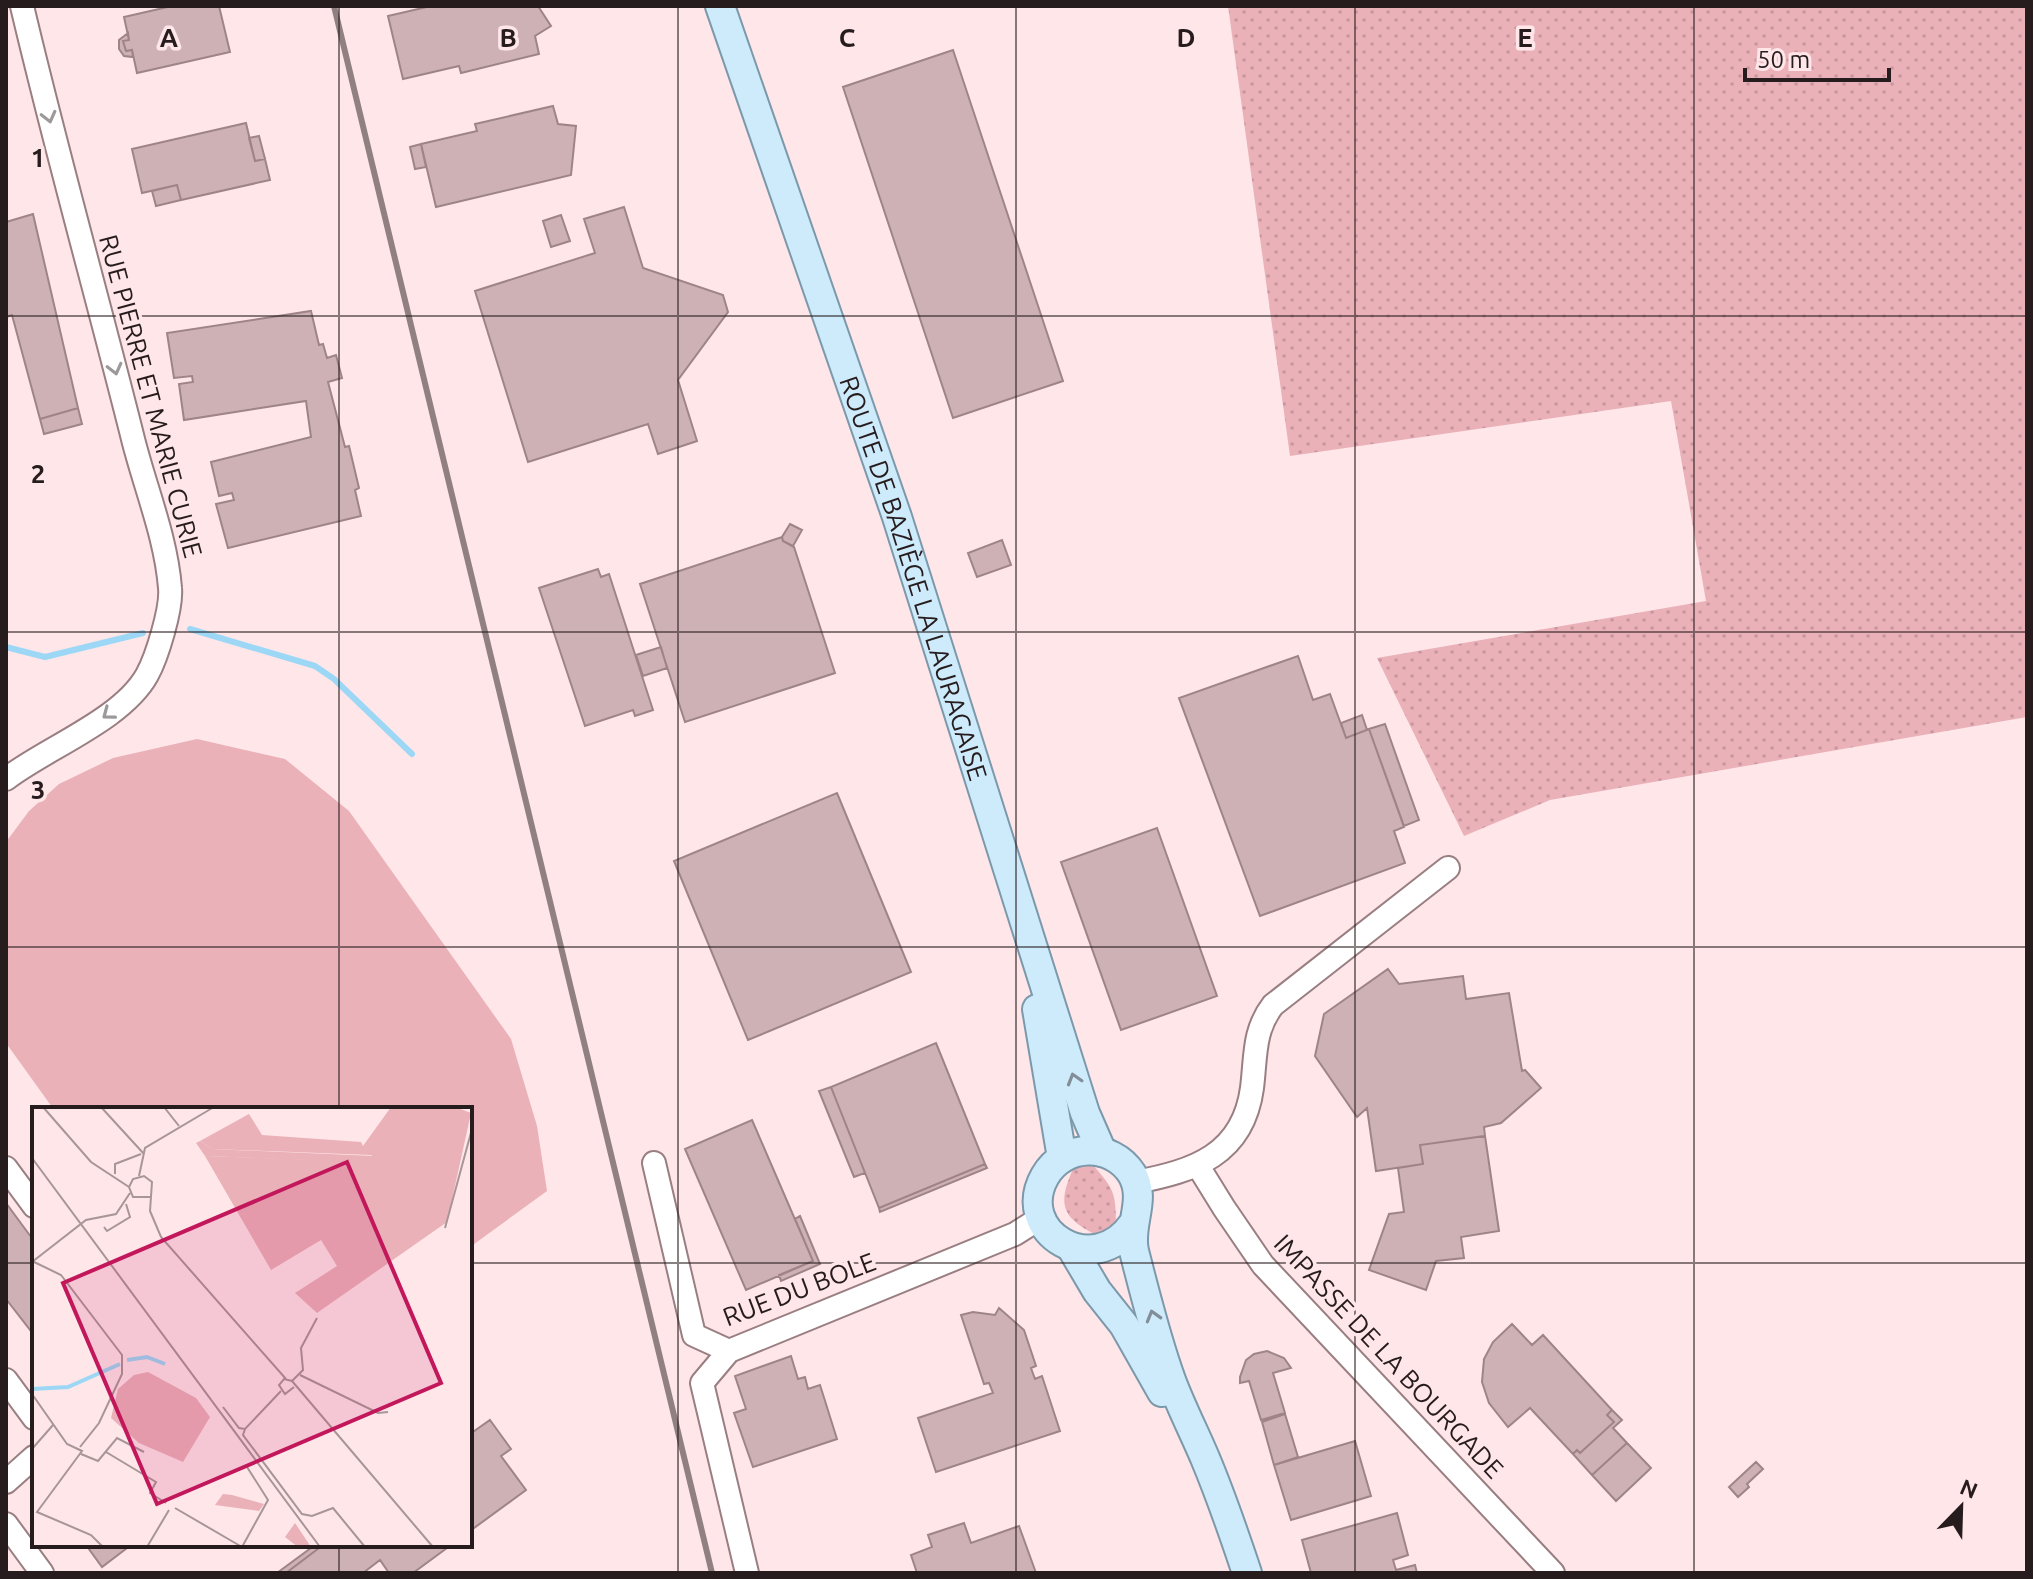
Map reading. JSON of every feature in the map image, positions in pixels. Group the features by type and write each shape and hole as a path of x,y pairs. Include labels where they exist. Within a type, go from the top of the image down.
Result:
{"main road":[{"name":"ROUTE DE BAZIÈGE LA LAURAGAISE","path":"704,6 883,523 1034,995 1062,1158"},
{"name":"ROUTE DE BAZIÈGE LA LAURAGAISE","path":"720,6 897,517 1085,1113 1102,1152"},
{"path":"1233,1573 1159,1383 1071,1247 1053,1235 1042,1217 1041,1184 1053,1165 1077,1151 1102,1152 1125,1165 1136,1182 1139,1203 1133,1224 1133,1246 1170,1376 1224,1504 1247,1573"},
{"path":"1071,1247 1095,1250 1107,1247 1117,1242 1133,1224"}],"street":[{"name":"RUE PIERRE ET MARIE CURIE","path":"6,779 99,721 122,703 146,677 171,592 165,554 141,474 22,6"},
{"path":"1136,1182 1169,1176 1198,1166 1227,1144 1246,1113 1252,1089 1256,1035 1273,1005 1448,868"},
{"name":"RUE DU BOLE","path":"654,1163 694,1335 729,1351 1015,1234 1042,1217"},
{"name":"IMPASSE DE LA BOURGADE","path":"1198,1166 1263,1265 1553,1573"},
{"path":"6,1168 32,1203"},
{"path":"729,1351 702,1383 747,1573"},
{"path":"6,1380 32,1415"},
{"path":"6,1482 32,1459"},
{"path":"6,1524 42,1573"}],"shaded area":[{"path":"1228,6 2027,6 2027,717 1550,800 1464,836 1377,658 1706,601 1671,401 1290,456"},
{"path":"197,739 285,759 349,811 511,1039 537,1126 547,1191 472,1246 472,1107 52,1107 6,1043 6,842 29,811 59,784 113,758"},
{"path":"1092,1164 1110,1186 1115,1207 1116,1228 1100,1237 1070,1217 1064,1201 1074,1167"}],"building":[{"path":"172,6 219,6 230,52 137,73 132,50 126,51 123,41 129,40 124,17"},
{"path":"431,6 538,6 551,26 535,36 539,54 461,73 459,66 403,79 388,16"},
{"path":"128,33 129,40 123,41 126,51 132,50 133,57 124,56 119,49 119,40"},
{"path":"953,50 1063,381 953,418 843,87"},
{"path":"553,106 558,124 576,126 571,175 436,207 421,144 477,131 475,124"},
{"path":"246,123 255,161 265,159 270,180 181,200 177,185 142,193 132,149"},
{"path":"259,136 265,159 255,161 249,138"},
{"path":"421,144 426,167 415,169 410,147"},
{"path":"177,185 181,200 156,206 152,191"},
{"path":"624,207 643,268 723,295 728,312 678,380 697,441 658,454 648,424 528,462 475,291 595,253 584,219"},
{"path":"33,214 78,408 40,419 12,315 6,317 6,222"},
{"path":"561,215 570,241 551,247 543,221"},
{"path":"311,311 319,345 323,344 327,358 336,355 342,378 328,382 345,447 349,446 359,488 355,490 361,516 228,548 216,504 234,500 232,493 219,496 211,462 311,437 306,401 184,420 179,384 193,382 192,376 174,378 167,333"},
{"path":"78,408 82,424 44,434 40,419"},
{"path":"790,524 802,530 793,546 783,541 782,537"},
{"path":"782,537 783,541 794,547 835,673 685,722 640,584"},
{"path":"1002,540 1011,565 977,577 968,553"},
{"path":"598,569 601,577 609,574 653,710 635,716 633,710 585,726 539,588"},
{"path":"661,647 667,668 643,676 636,655"},
{"path":"1298,656 1313,700 1330,694 1346,738 1369,729 1404,827 1394,831 1405,863 1260,916 1179,698"},
{"path":"1362,715 1367,730 1346,738 1341,723"},
{"path":"1385,724 1419,820 1404,826 1369,729"},
{"path":"837,793 911,972 748,1040 674,861"},
{"path":"1157,828 1217,996 1121,1030 1061,862"},
{"path":"1388,969 1399,984 1463,976 1466,999 1509,993 1522,1071 1525,1070 1541,1088 1501,1123 1484,1127 1485,1136 1420,1145 1423,1164 1376,1171 1367,1108 1357,1117 1315,1056 1324,1014"},
{"path":"936,1043 985,1164 879,1208 831,1087"},
{"path":"831,1087 865,1173 854,1177 819,1091"},
{"path":"752,1120 813,1261 746,1290 685,1149"},
{"path":"1485,1136 1499,1231 1461,1237 1464,1258 1436,1261 1426,1290 1369,1270 1389,1214 1404,1212 1398,1168 1423,1164 1420,1145"},
{"path":"985,1164 987,1168 880,1212 879,1208"},
{"path":"6,1203 32,1238 32,1332 6,1299"},
{"path":"800,1216 820,1264 781,1281 779,1275 813,1261 795,1219"},
{"path":"999,1308 1024,1330 1036,1366 1031,1368 1035,1379 1042,1376 1060,1431 936,1472 918,1418 993,1393 989,1383 984,1384 961,1315 973,1312 995,1315"},
{"path":"1512,1324 1532,1345 1543,1335 1612,1410 1607,1415 1614,1422 1580,1453 1577,1450 1573,1454 1530,1408 1508,1427 1489,1403 1482,1382 1484,1359 1493,1342"},
{"path":"1267,1351 1284,1358 1291,1368 1273,1373 1285,1413 1261,1420 1249,1381 1240,1383 1240,1377 1246,1360"},
{"path":"791,1356 798,1379 805,1377 808,1389 820,1385 837,1439 753,1467 734,1413 746,1409 735,1376"},
{"path":"1612,1410 1622,1420 1613,1428 1627,1443 1592,1475 1573,1454 1577,1450 1580,1453 1614,1422 1607,1415"},
{"path":"1285,1414 1298,1457 1274,1465 1262,1422"},
{"path":"490,1420 511,1449 501,1456 526,1490 472,1530 472,1433"},
{"path":"1355,1441 1371,1496 1291,1520 1274,1465"},
{"path":"1627,1443 1651,1468 1616,1501 1592,1475"},
{"path":"1756,1462 1763,1469 1738,1497 1729,1487"},
{"path":"1397,1513 1408,1555 1393,1560 1396,1570 1415,1565 1417,1573 1311,1573 1302,1540"},
{"path":"964,1523 971,1543 1019,1526 1036,1573 917,1573 911,1555 932,1547 928,1535"},
{"path":"87,1547 128,1547 102,1567"},
{"path":"312,1547 320,1547 286,1573 277,1573"},
{"path":"320,1547 448,1547 413,1573 389,1573 380,1560 363,1573 286,1573"}],"waterway":[{"path":"190,629 315,666 334,679 412,754"},
{"path":"6,647 45,657 143,633"}],"railway":[{"path":"334,6 712,1573"}]}
